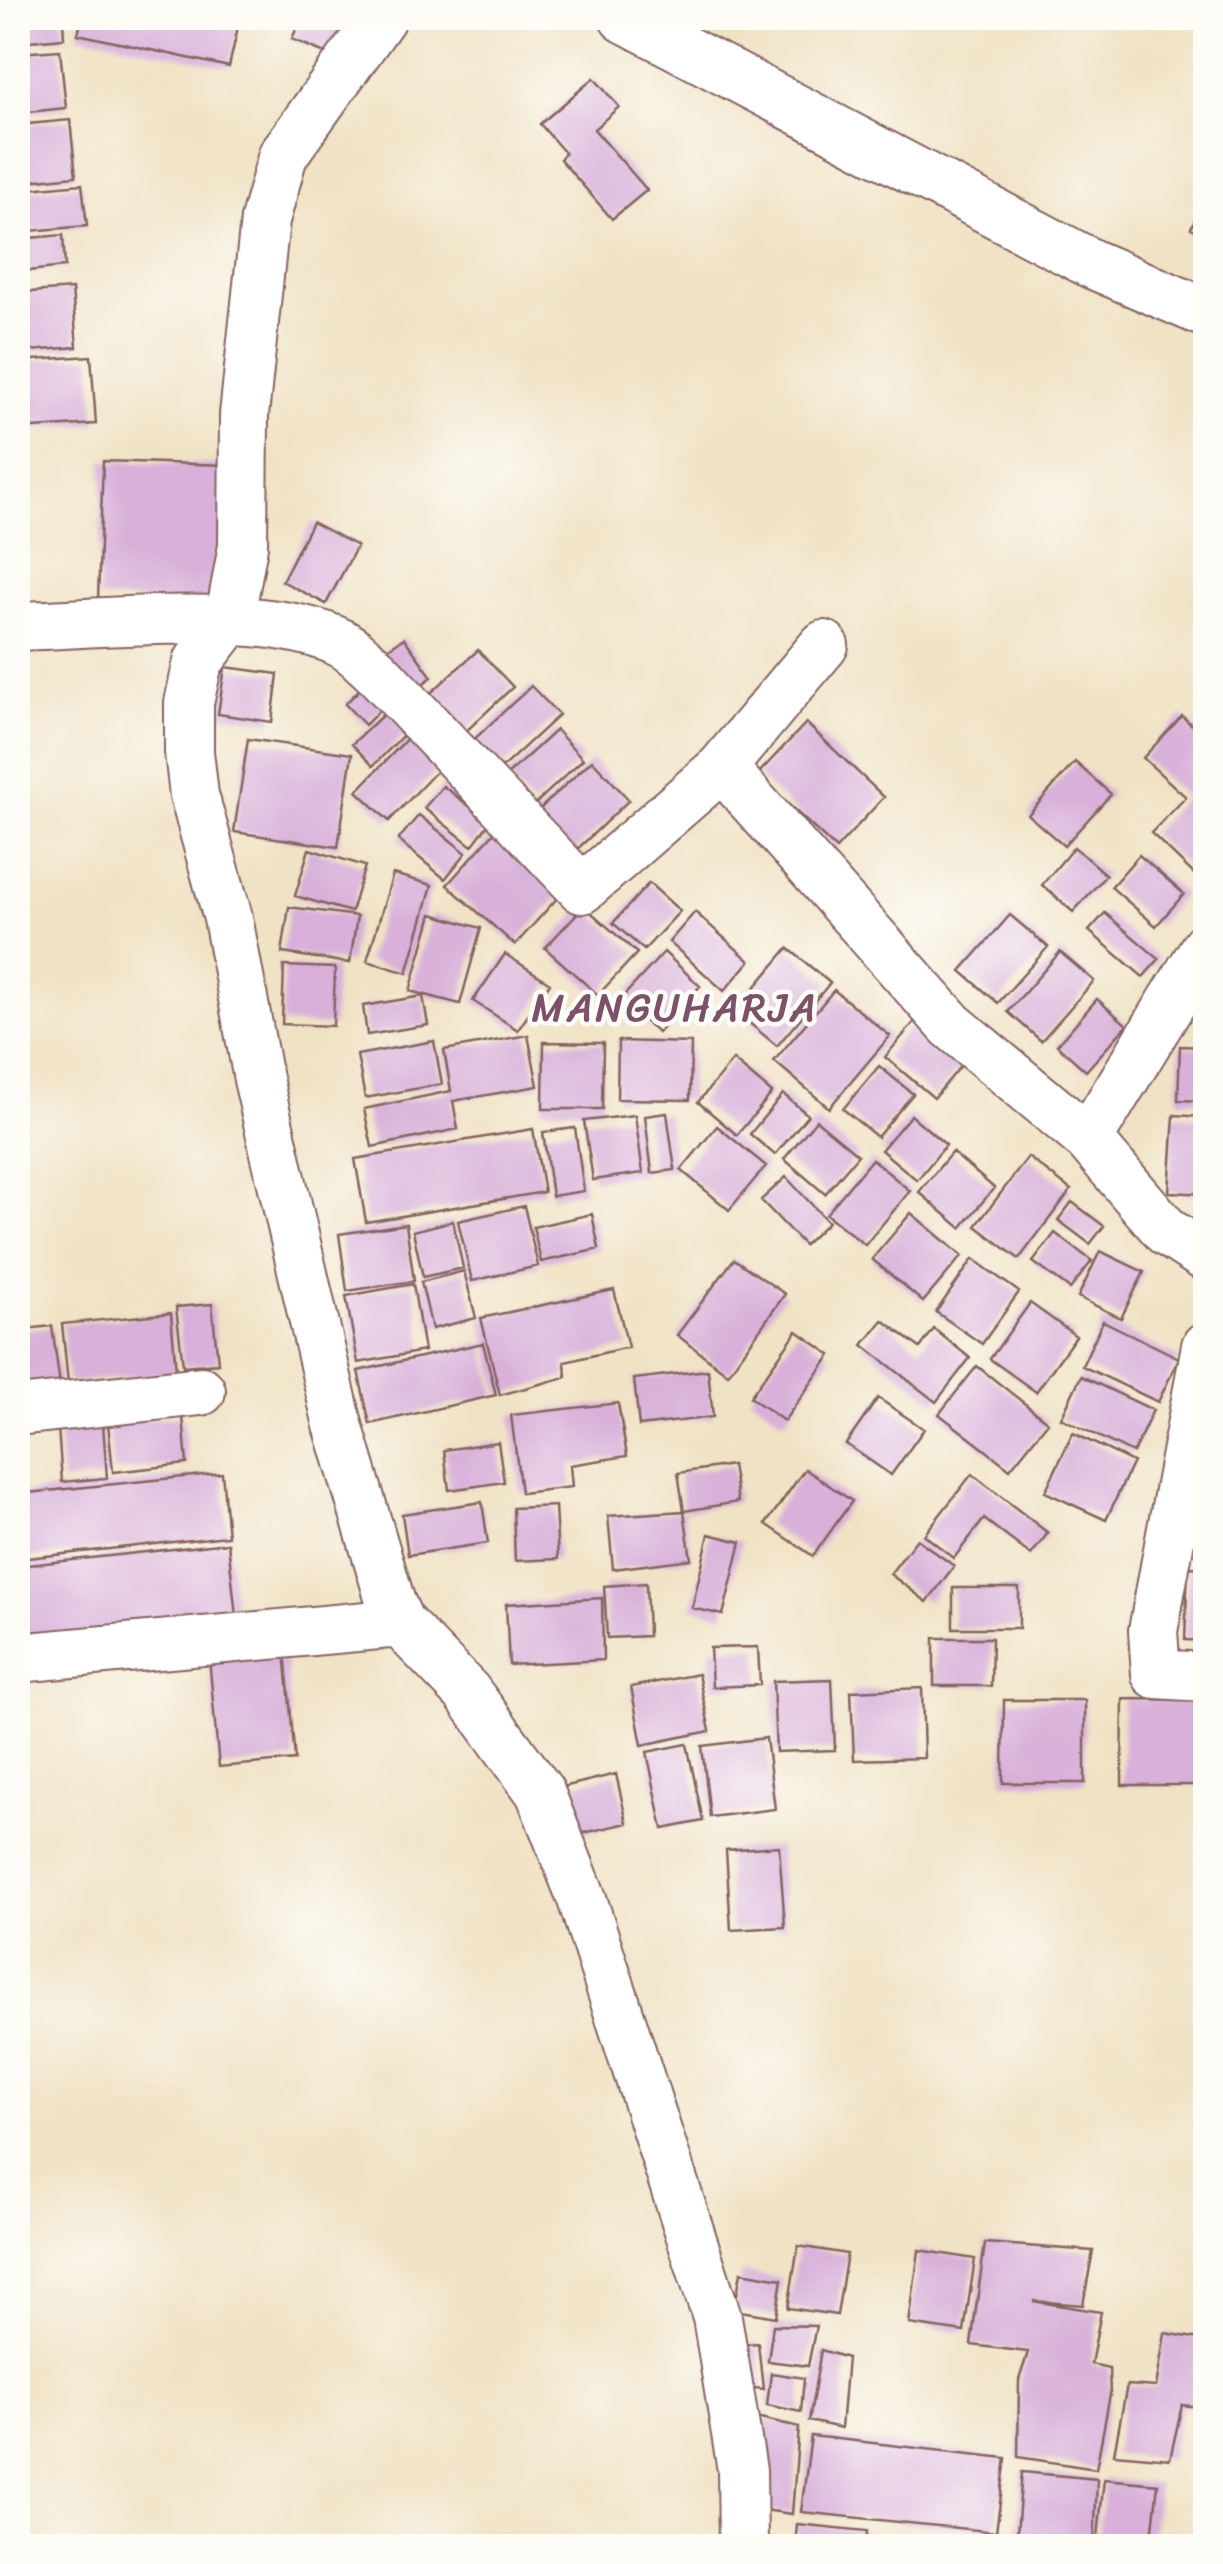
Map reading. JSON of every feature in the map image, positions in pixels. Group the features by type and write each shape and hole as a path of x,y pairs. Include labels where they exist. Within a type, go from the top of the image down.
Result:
{"street":[{"path":"381,18 283,155 265,220 244,415 243,546 229,622 198,662 188,703 194,795 228,918 258,1079 338,1425 400,1624 466,1692 540,1792 582,1899 717,2317 742,2470 743,2546"},
{"path":"624,18 1092,264 1206,313"},
{"path":"18,626 229,622 304,628 344,644 377,672 582,889 722,767 824,645"},
{"path":"722,767 951,1025 1088,1139 1167,1232 1206,1257"},
{"path":"1088,1139 1186,1009 1206,946"},
{"path":"1206,1346 1194,1478 1152,1631 1156,1674 1206,1677"},
{"path":"18,1411 202,1391"},
{"path":"18,1658 400,1624"}],"building":[{"path":"18,18 63,18 64,38 18,42"},
{"path":"82,18 240,18 229,67 78,34"},
{"path":"301,18 365,18 346,62 292,39"},
{"path":"60,50 66,108 18,113 18,53"},
{"path":"594,78 619,107 594,129 647,190 612,219 560,159 565,153 540,124"},
{"path":"70,120 76,176 18,182 18,125"},
{"path":"82,184 87,226 18,232 18,190"},
{"path":"1206,198 1206,235 1191,228"},
{"path":"63,235 65,267 18,272 18,239"},
{"path":"72,289 77,347 18,352 18,293"},
{"path":"91,356 96,424 18,429 18,361"},
{"path":"103,461 226,465 221,603 98,599"},
{"path":"312,522 357,546 326,604 282,581"},
{"path":"404,638 432,677 410,693 381,653"},
{"path":"478,650 513,687 460,737 424,699"},
{"path":"225,667 278,674 272,722 218,714"},
{"path":"366,683 387,703 365,725 345,704"},
{"path":"531,686 559,715 494,775 467,746"},
{"path":"390,708 410,728 373,766 352,744"},
{"path":"1182,716 1206,738 1206,865 1199,879 1151,833 1186,797 1143,758"},
{"path":"806,723 884,797 836,849 757,775"},
{"path":"417,728 449,758 389,821 357,791"},
{"path":"556,730 583,759 533,806 506,776"},
{"path":"248,739 352,754 338,847 234,832"},
{"path":"592,760 629,800 567,859 529,819"},
{"path":"1075,762 1111,794 1064,846 1028,815"},
{"path":"443,786 490,822 472,846 424,808"},
{"path":"419,815 466,853 445,879 398,840"},
{"path":"500,826 568,886 515,945 447,885"},
{"path":"1074,847 1106,875 1073,912 1042,885"},
{"path":"309,849 365,866 351,912 295,896"},
{"path":"1139,855 1184,894 1156,926 1111,887"},
{"path":"393,874 432,885 407,973 367,961"},
{"path":"649,883 680,911 644,950 613,923"},
{"path":"584,906 637,953 598,995 545,948"},
{"path":"289,907 357,916 350,963 282,953"},
{"path":"695,912 750,961 724,991 669,942"},
{"path":"1105,913 1159,959 1143,977 1089,931"},
{"path":"432,914 481,928 460,1004 410,991"},
{"path":"1010,915 1048,947 998,1003 961,971"},
{"path":"788,948 830,983 777,1046 735,1011"},
{"path":"664,952 700,986 658,1033 620,1000"},
{"path":"1060,952 1094,981 1041,1041 1008,1012"},
{"path":"505,954 550,983 518,1030 473,1001"},
{"path":"284,966 335,968 333,1026 282,1024"},
{"path":"834,990 890,1036 829,1108 774,1061"},
{"path":"423,996 428,1025 367,1035 363,1006"},
{"path":"1097,999 1127,1025 1086,1071 1057,1045"},
{"path":"916,1020 965,1061 934,1098 885,1057"},
{"path":"528,1035 538,1086 453,1101 458,1129 372,1147 364,1109 451,1091 444,1050"},
{"path":"434,1041 442,1084 365,1098 357,1055"},
{"path":"618,1041 691,1043 690,1100 617,1099"},
{"path":"544,1042 603,1043 602,1109 543,1109"},
{"path":"1180,1046 1206,1047 1206,1101 1178,1100"},
{"path":"733,1060 772,1093 737,1135 698,1102"},
{"path":"879,1066 913,1094 877,1137 843,1109"},
{"path":"783,1094 808,1115 775,1155 750,1134"},
{"path":"667,1113 675,1170 652,1173 645,1116"},
{"path":"635,1115 643,1173 593,1180 584,1121"},
{"path":"911,1115 946,1145 917,1180 881,1150"},
{"path":"1174,1115 1206,1117 1206,1194 1169,1192"},
{"path":"816,1120 858,1155 825,1194 784,1159"},
{"path":"717,1126 766,1166 729,1210 681,1170"},
{"path":"575,1128 584,1191 552,1196 543,1132"},
{"path":"533,1129 544,1192 366,1222 355,1159"},
{"path":"952,1152 994,1188 961,1228 919,1192"},
{"path":"1028,1157 1071,1190 1019,1259 976,1226"},
{"path":"872,1159 910,1191 865,1245 826,1214"},
{"path":"786,1177 828,1222 804,1245 761,1200"},
{"path":"1072,1202 1104,1226 1090,1244 1058,1220"},
{"path":"524,1206 538,1266 472,1281 458,1221"},
{"path":"911,1213 962,1256 923,1302 872,1259"},
{"path":"592,1214 599,1249 541,1262 533,1227"},
{"path":"453,1221 463,1268 423,1277 413,1231"},
{"path":"406,1224 414,1281 347,1291 339,1234"},
{"path":"1055,1233 1092,1261 1070,1289 1033,1262"},
{"path":"1100,1251 1144,1272 1121,1318 1078,1297"},
{"path":"734,1259 785,1294 728,1374 677,1335"},
{"path":"973,1259 1019,1292 982,1344 936,1312"},
{"path":"464,1271 476,1318 432,1329 421,1282"},
{"path":"413,1284 424,1351 358,1363 346,1296"},
{"path":"614,1290 628,1347 565,1362 566,1377 500,1395 481,1318"},
{"path":"1030,1303 1076,1336 1036,1392 990,1359"},
{"path":"212,1304 218,1363 183,1366 176,1307"},
{"path":"171,1313 176,1372 68,1383 62,1324"},
{"path":"883,1320 920,1348 934,1329 970,1358 936,1402 863,1345"},
{"path":"1103,1321 1179,1358 1158,1402 1082,1366"},
{"path":"52,1326 60,1385 18,1390 18,1330"},
{"path":"797,1331 831,1355 784,1421 750,1397"},
{"path":"483,1343 496,1395 370,1424 358,1371"},
{"path":"977,1366 1048,1422 1010,1469 939,1414"},
{"path":"708,1370 713,1417 639,1426 634,1379"},
{"path":"1081,1376 1153,1410 1133,1453 1061,1418"},
{"path":"878,1398 924,1429 891,1475 846,1444"},
{"path":"618,1403 627,1456 570,1465 572,1487 521,1493 511,1415"},
{"path":"183,1416 187,1464 113,1472 108,1423"},
{"path":"103,1424 107,1478 62,1482 58,1427"},
{"path":"1073,1433 1133,1462 1106,1520 1045,1492"},
{"path":"498,1442 504,1482 449,1490 444,1450"},
{"path":"732,1465 738,1502 684,1511 678,1473"},
{"path":"805,1469 852,1501 813,1556 766,1524"},
{"path":"222,1473 228,1536 18,1559 18,1494"},
{"path":"972,1474 1048,1533 1031,1555 984,1519 954,1558 924,1535"},
{"path":"482,1502 488,1543 408,1555 402,1514"},
{"path":"555,1506 558,1559 515,1561 513,1508"},
{"path":"1206,1508 1206,1557 1199,1556"},
{"path":"684,1511 691,1559 613,1569 608,1516"},
{"path":"709,1534 741,1542 723,1615 692,1608"},
{"path":"917,1539 954,1566 927,1602 890,1574"},
{"path":"228,1543 236,1616 18,1642 18,1566"},
{"path":"1188,1567 1206,1568 1206,1641 1185,1640"},
{"path":"646,1583 648,1636 607,1638 604,1586"},
{"path":"953,1588 1019,1588 1019,1628 953,1628"},
{"path":"602,1598 603,1660 509,1665 506,1604"},
{"path":"934,1638 992,1638 991,1686 934,1686"},
{"path":"758,1647 760,1685 712,1687 710,1648"},
{"path":"285,1651 295,1760 219,1767 209,1658"},
{"path":"698,1674 710,1731 642,1745 631,1687"},
{"path":"832,1679 835,1750 776,1752 773,1681"},
{"path":"922,1688 924,1758 854,1760 851,1691"},
{"path":"1123,1699 1206,1700 1206,1785 1122,1785"},
{"path":"1004,1700 1085,1700 1085,1783 1003,1783"},
{"path":"766,1738 775,1809 710,1817 702,1746"},
{"path":"687,1744 703,1821 663,1829 647,1752"},
{"path":"616,1774 627,1823 575,1835 563,1787"},
{"path":"779,1846 785,1927 731,1930 726,1850"},
{"path":"985,2243 1093,2251 1083,2305 1033,2301 1101,2312 1091,2364 1109,2368 1110,2395 1096,2469 1018,2457 1019,2380 1028,2352 971,2345"},
{"path":"798,2246 847,2254 837,2315 788,2308"},
{"path":"919,2250 975,2259 964,2332 909,2324"},
{"path":"741,2272 782,2279 776,2317 734,2310"},
{"path":"773,2325 816,2326 808,2366 768,2361"},
{"path":"1165,2333 1206,2340 1206,2408 1182,2405 1170,2459 1114,2454 1127,2385 1156,2387"},
{"path":"758,2343 763,2389 738,2386 735,2345"},
{"path":"821,2350 847,2358 841,2428 809,2421"},
{"path":"771,2373 804,2378 801,2412 767,2405"},
{"path":"743,2414 799,2427 792,2514 756,2509"},
{"path":"811,2436 1006,2458 996,2532 801,2512"},
{"path":"1022,2472 1097,2479 1094,2546 1016,2546"},
{"path":"1104,2479 1158,2484 1151,2546 1097,2546"},
{"path":"797,2524 867,2531 866,2546 795,2546"}],"district":[{"name":"MANGUHARJA","path":"675,1007"}]}
